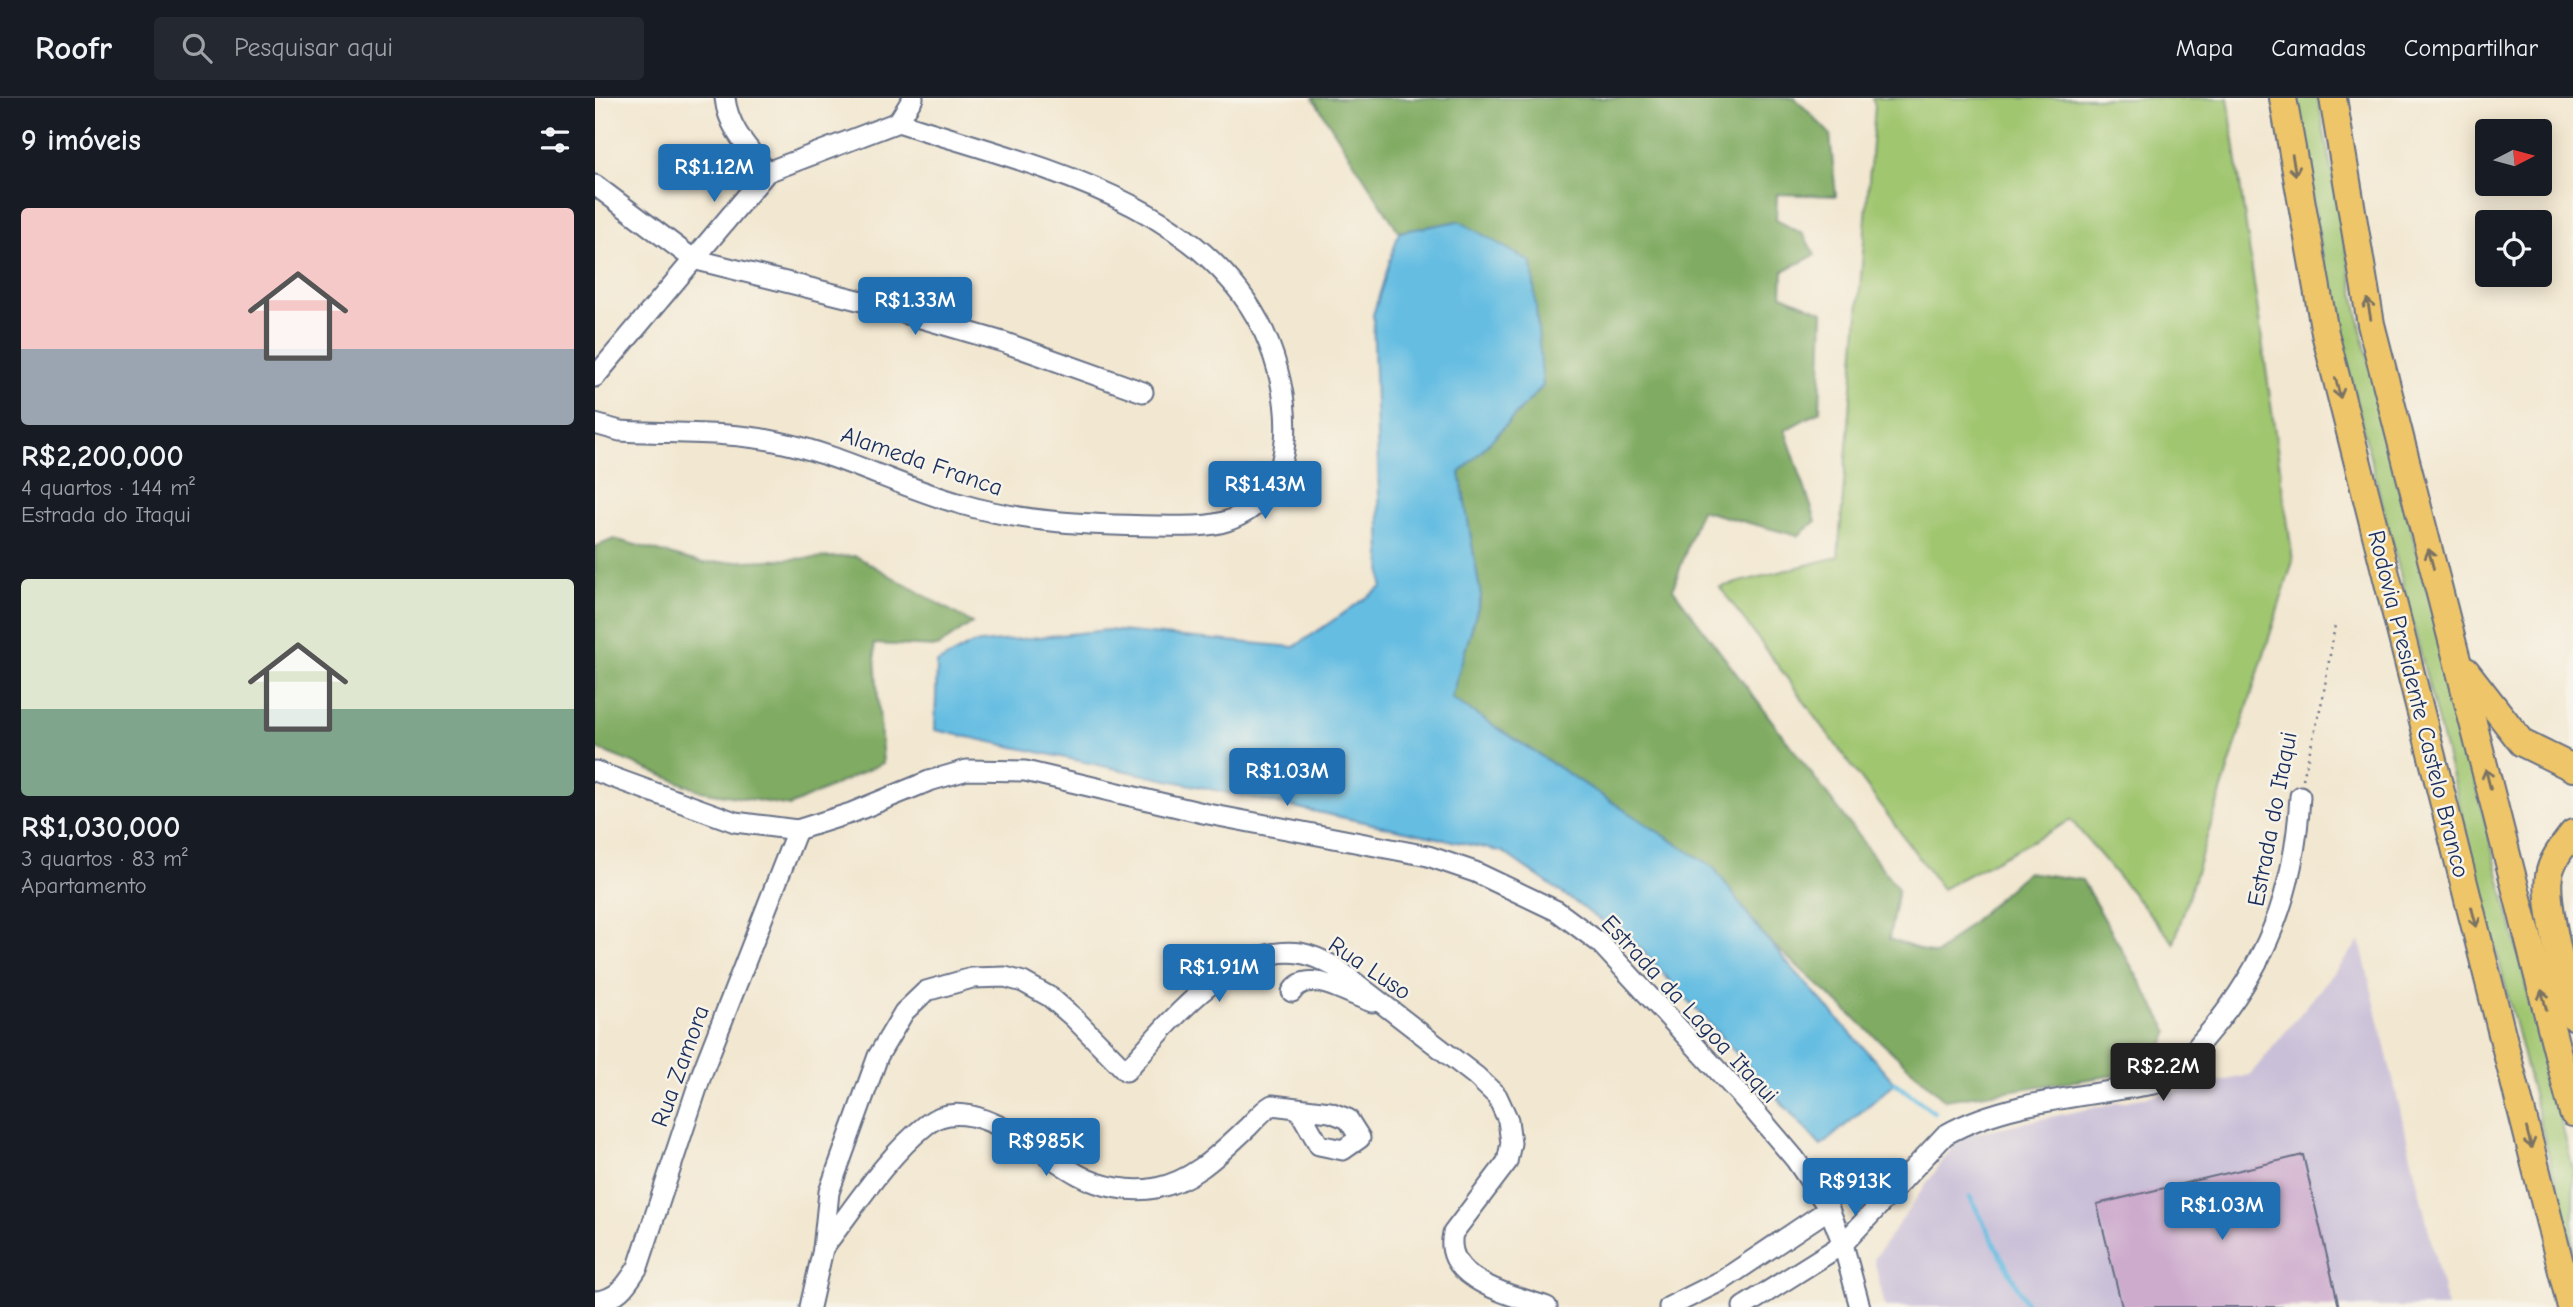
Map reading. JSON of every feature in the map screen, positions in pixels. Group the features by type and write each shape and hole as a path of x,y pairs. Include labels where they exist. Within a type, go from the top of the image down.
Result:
{"highway":[{"name":"Rodovia Presidente Castelo Branco","path":"2283,98 2325,332 2571,1307"},
{"name":"Rodovia Presidente Castelo Branco","path":"2333,98 2371,324 2573,1114"},
{"path":"2457,659 2508,730 2522,743 2573,768"},
{"path":"2573,833 2560,850 2549,876 2553,923 2573,1016"}],"street":[{"path":"725,98 729,118 739,138 767,172"},
{"path":"595,377 767,172 898,122 913,98"},
{"name":"Alameda Franca","path":"595,424 620,431 776,441 824,453 960,504 1008,516 1090,525 1210,525 1242,513 1266,494 1277,479 1282,461 1286,406 1274,355 1252,306 1230,277 1179,233 1119,198 898,122"},
{"path":"595,185 693,258 862,301 1003,342 1143,392"},
{"path":"595,435 620,431"},
{"name":"Estrada da Lagoa Itaqui","path":"595,771 735,821 797,830 851,813 929,780 967,770 1025,771 1176,807 1428,856 1475,872 1557,911 1600,943 1795,1158 1829,1209 1843,1244 1860,1307"},
{"name":"Estrada do Itaqui","path":"1743,1307 1843,1244 1945,1135 1958,1127 1987,1116 2154,1084 2178,1069 2243,989 2271,939 2294,857 2300,796"},
{"name":"Rua Zamora","path":"595,1301 609,1299 618,1293 638,1267 702,1073 797,830"},
{"name":"Rua Luso","path":"823,1249 829,1192 878,1056 904,1012 926,991 972,978 1005,976 1023,982 1050,997 1126,1071 1194,999 1222,976 1266,955 1301,953 1335,967 1476,1076 1497,1096 1508,1120 1511,1143 1507,1162 1453,1233 1450,1246 1452,1257 1476,1279 1547,1307"},
{"path":"1291,992 1301,982 1316,981 1356,998 1386,1006"},
{"path":"810,1307 823,1249 905,1145 937,1119 952,1115 981,1118 1081,1177 1135,1190 1155,1189 1190,1176 1219,1154 1272,1105 1299,1110"},
{"path":"1669,1307 1723,1280 1829,1209"}],"path":[{"name":"Estrada do Itaqui","path":"2300,796 2323,697 2335,625"}],"shaded area":[{"path":"2360,941 2447,1307 1885,1307 1874,1259 1960,1136 2250,1075"}],"green space":[{"path":"1313,98 1795,98 1830,134 1836,196 1777,194 1776,220 1803,234 1815,255 1783,271 1782,295 1823,312 1820,411 1785,430 1816,521 1798,536 1700,510 1673,589 1898,889 1889,939 1936,955 2027,872 2082,880 2169,1032 2151,1070 1945,1100 1763,935 1714,868 1451,698 1481,597 1460,473 1543,386 1459,221 1399,232"},
{"path":"1872,98 2228,98 2293,561 2174,943 2071,820 1942,889 1720,587 1838,557 1875,106"},
{"path":"2296,98 2318,98 2362,334 2573,1169 2573,1251 2344,354 2320,245"},
{"path":"614,539 702,563 856,556 972,623 937,647 874,644 883,763 790,806 701,791 595,748 595,547"}],"water":[{"path":"1459,221 1532,263 1543,386 1460,473 1481,597 1451,698 1714,868 1763,935 1895,1083 1821,1146 1638,946 1503,852 935,730 937,663 972,644 1107,630 1294,647 1382,587 1373,315 1399,232"}],"building":[{"path":"2303,1155 2339,1307 2122,1307 2097,1204"}],"waterway":[{"path":"1895,1083 1935,1113"},
{"path":"1970,1197 2028,1307"}]}
